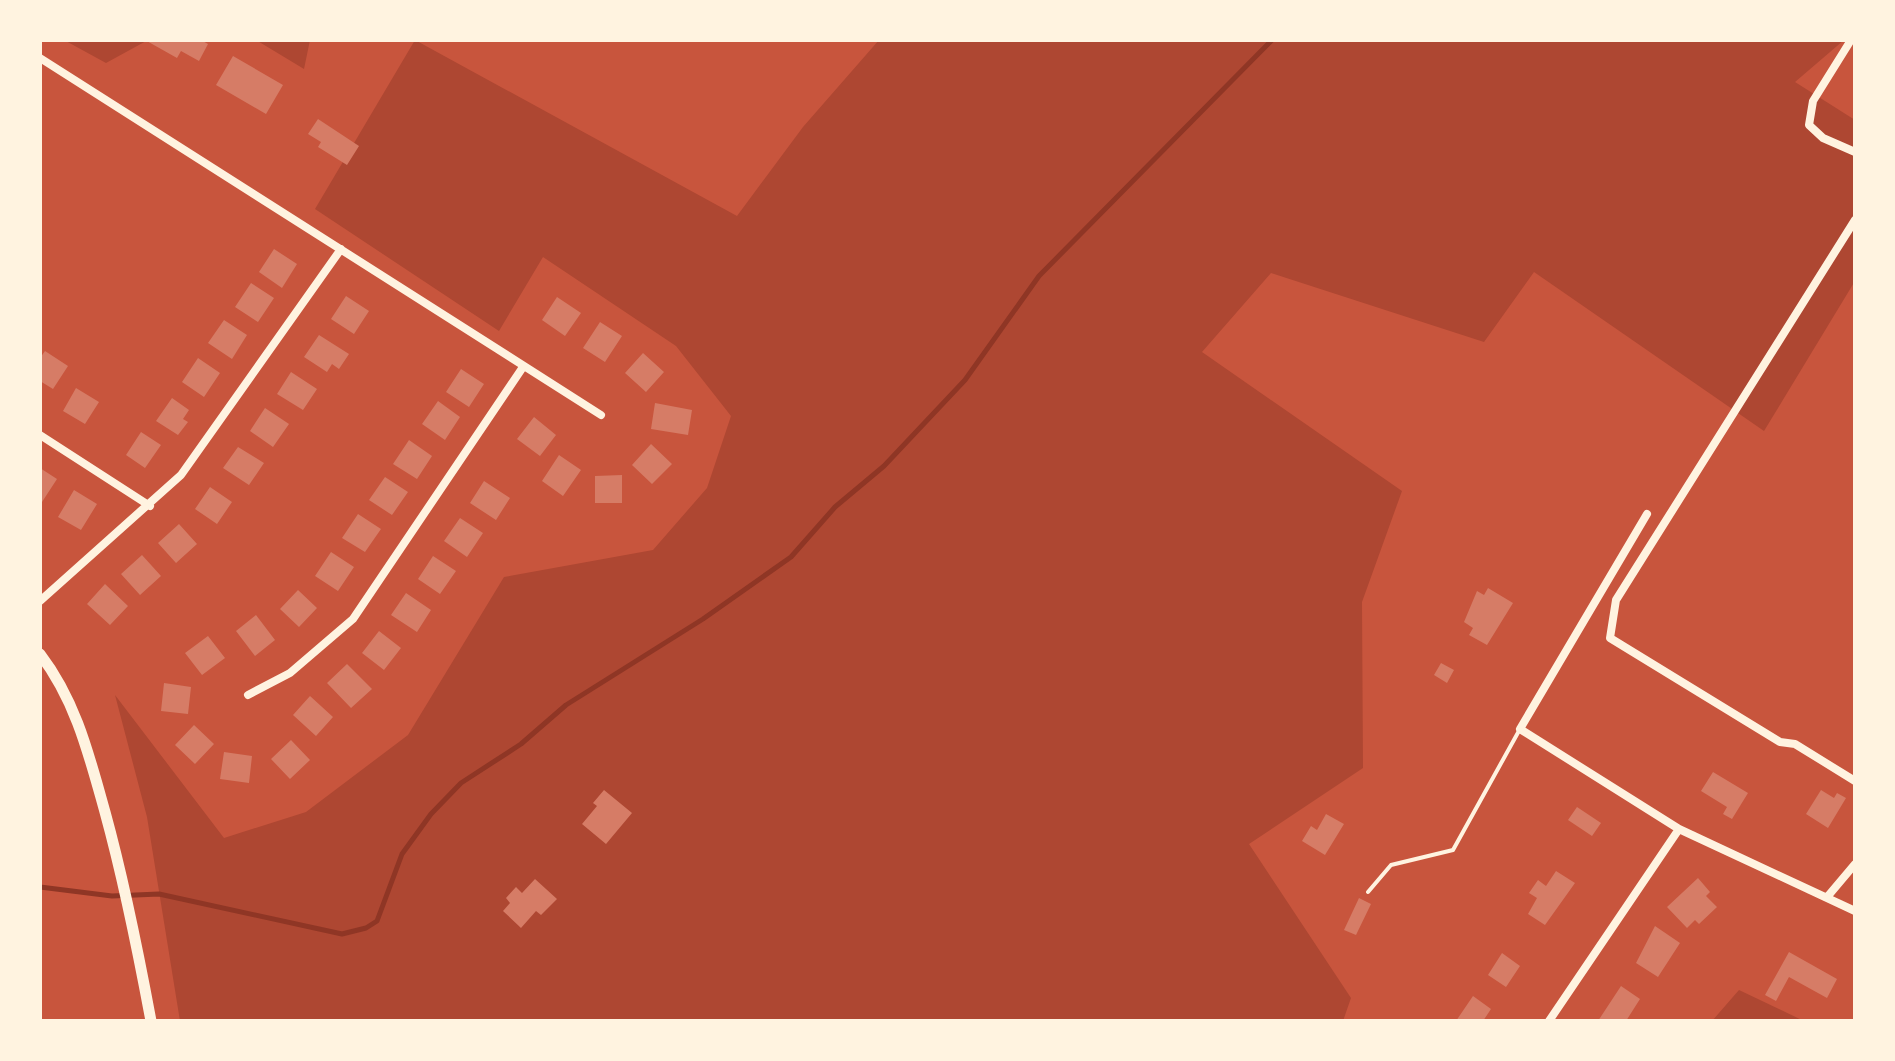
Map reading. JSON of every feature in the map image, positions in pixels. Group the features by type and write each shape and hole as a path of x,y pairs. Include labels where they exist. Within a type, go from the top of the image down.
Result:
{"main road":[{"path":"40,654 75,712 121,874 151,1021"}],"street":[{"path":"1851,40 1813,101 1809,125 1823,138 1855,152"},
{"path":"40,58 601,415"},
{"path":"1855,220 1616,600 1610,638 1780,742 1795,744 1855,781"},
{"path":"40,601 150,506 181,475 341,249"},
{"path":"248,695 290,673 353,619 523,367"},
{"path":"40,435 150,506"},
{"path":"1647,514 1520,729 1679,829 1855,911"},
{"path":"1549,1021 1679,829"},
{"path":"1828,896 1855,864"}],"lane":[{"path":"1368,892 1391,865 1453,850 1520,729"}],"shaded area":[{"path":"64,40 148,40 106,63"},
{"path":"256,40 310,40 304,69"},
{"path":"415,40 737,216 803,127 879,40 1844,40 1795,82 1855,120 1855,281 1764,431 1534,272 1484,342 1271,273 1202,352 1402,491 1362,602 1363,768 1249,844 1351,998 1343,1021 180,1021 147,817 115,695 224,838 306,812 408,735 504,577 653,550 707,488 731,416 676,346 543,257 499,331 315,209"},
{"path":"1739,990 1804,1021 1712,1021"}],"building":[{"path":"145,40 201,40 208,44 199,61 181,51 177,58"},
{"path":"233,56 283,85 266,114 216,85"},
{"path":"318,119 359,146 347,165 318,147 321,142 308,134"},
{"path":"274,249 297,264 282,288 259,272"},
{"path":"251,283 274,298 258,322 235,307"},
{"path":"346,296 369,311 354,334 331,319"},
{"path":"557,297 581,313 565,336 542,320"},
{"path":"224,320 247,335 232,359 208,343"},
{"path":"600,322 622,336 605,362 583,348"},
{"path":"319,335 349,354 339,369 332,364 327,372 304,357"},
{"path":"45,351 68,366 53,389 40,381 40,358"},
{"path":"643,353 664,372 646,392 625,373"},
{"path":"198,358 220,373 204,397 182,382"},
{"path":"461,369 484,384 469,407 446,392"},
{"path":"291,372 317,389 303,410 277,394"},
{"path":"76,388 99,402 85,424 63,411"},
{"path":"172,398 189,410 183,419 188,422 178,435 156,421"},
{"path":"438,401 460,417 445,440 422,424"},
{"path":"655,403 692,410 688,435 651,429"},
{"path":"265,408 289,424 273,447 250,431"},
{"path":"534,417 556,435 540,456 517,439"},
{"path":"141,432 161,445 145,468 126,455"},
{"path":"409,440 432,456 417,479 393,464"},
{"path":"651,444 672,464 652,484 632,465"},
{"path":"238,447 264,463 249,485 223,468"},
{"path":"559,455 581,470 563,496 542,481"},
{"path":"40,468 57,479 42,502 40,500"},
{"path":"622,475 622,503 595,503 595,476"},
{"path":"385,477 408,492 392,515 369,500"},
{"path":"484,481 510,498 496,520 470,503"},
{"path":"210,487 232,502 217,524 195,509"},
{"path":"74,490 97,504 81,530 58,517"},
{"path":"358,514 381,529 365,552 342,538"},
{"path":"460,518 483,533 467,557 444,541"},
{"path":"179,524 197,544 176,563 158,543"},
{"path":"331,552 354,567 338,591 315,576"},
{"path":"142,555 161,576 140,595 121,574"},
{"path":"433,556 456,571 440,594 418,579"},
{"path":"105,584 128,606 110,625 87,604"},
{"path":"1488,588 1513,603 1487,645 1469,635 1473,628 1464,622 1477,591 1484,595"},
{"path":"298,590 317,608 299,627 280,609"},
{"path":"406,593 431,610 417,632 391,615"},
{"path":"256,615 275,640 255,656 236,631"},
{"path":"379,631 401,648 384,670 362,653"},
{"path":"208,636 225,658 202,675 185,653"},
{"path":"1441,663 1454,670 1447,683 1434,675"},
{"path":"347,664 372,689 351,708 327,683"},
{"path":"164,683 191,687 188,714 161,711"},
{"path":"310,696 333,717 316,736 293,715"},
{"path":"194,725 214,744 195,764 175,745"},
{"path":"291,740 310,760 290,779 271,759"},
{"path":"224,752 252,756 249,783 220,779"},
{"path":"1713,772 1748,793 1732,819 1723,814 1727,807 1701,791"},
{"path":"604,790 632,813 606,844 582,824 597,806 593,803"},
{"path":"1821,790 1834,798 1837,793 1846,798 1828,828 1806,814"},
{"path":"1577,807 1601,823 1592,836 1568,820"},
{"path":"1326,814 1344,824 1325,855 1302,841 1311,826 1317,830"},
{"path":"1556,871 1575,883 1545,925 1528,914 1537,898 1529,893 1538,880 1546,886"},
{"path":"1698,878 1710,892 1706,896 1717,907 1699,924 1695,920 1687,928 1667,907"},
{"path":"535,879 557,899 541,915 536,911 521,928 503,911 510,903 506,898 516,887 522,893"},
{"path":"1359,898 1371,904 1356,935 1344,930"},
{"path":"1655,926 1680,943 1658,977 1636,963"},
{"path":"1789,952 1837,979 1827,998 1789,977 1776,1001 1765,995"},
{"path":"1502,953 1520,966 1506,987 1488,975"},
{"path":"1621,986 1640,999 1626,1021 1598,1021"},
{"path":"1473,996 1491,1009 1483,1021 1456,1021"}],"waterway":[{"path":"40,887 112,896 159,894 342,934 366,928 377,921 402,854 431,814 461,783 521,744 566,705 703,619 791,557 835,507 884,466 965,380 1039,276 1272,40"}]}
